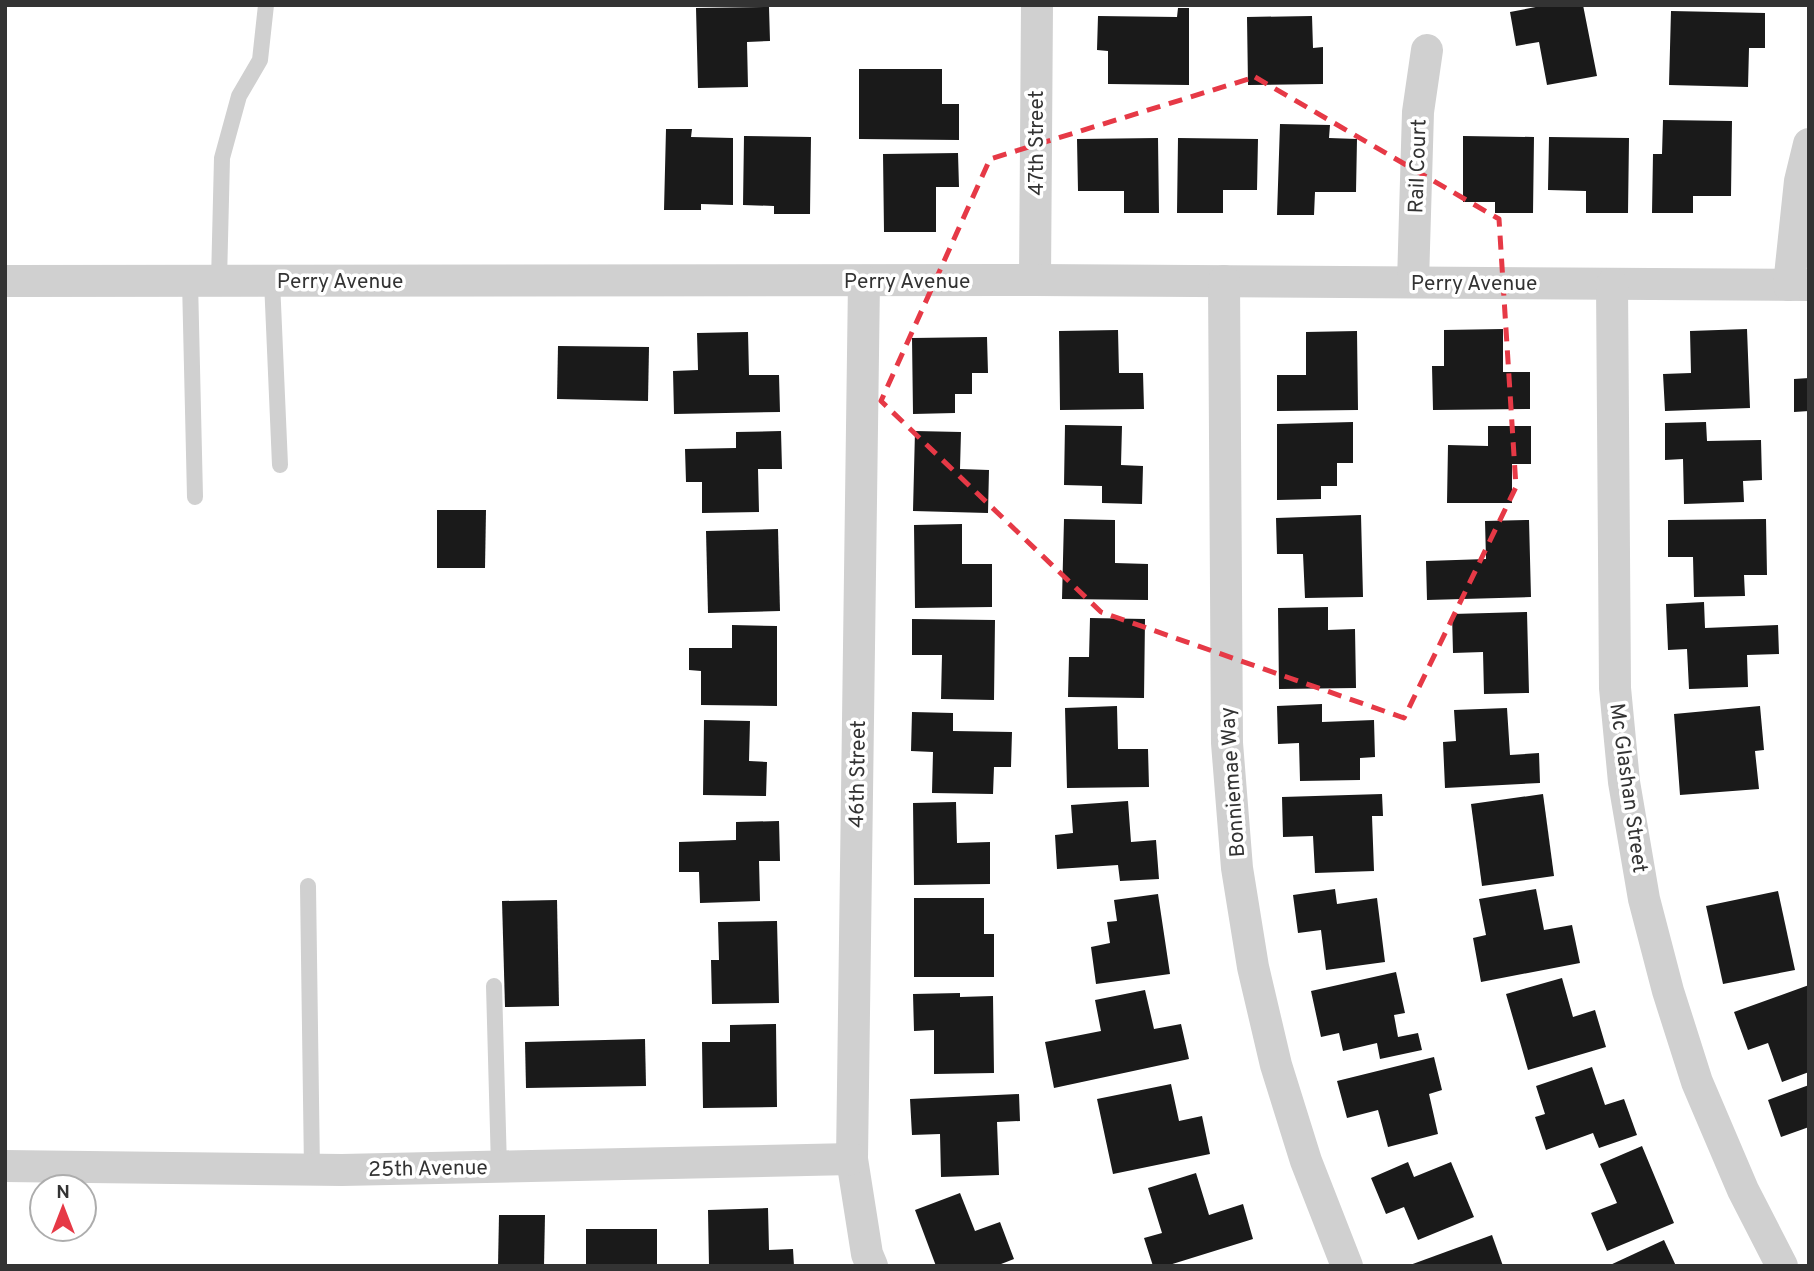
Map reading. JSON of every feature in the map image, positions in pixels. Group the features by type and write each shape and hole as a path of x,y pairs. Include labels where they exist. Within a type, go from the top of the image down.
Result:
{"street":[{"name":"47th Street","path":"1035,280 1037,5"},
{"name":"Rail Court","path":"1413,282 1418,112 1427,50"},
{"path":"1799,285 1800,181 1809,144"},
{"name":"Perry Avenue","path":"5,281 1035,280 1799,285"},
{"name":"46th Street","path":"864,281 852,1159 867,1254 872,1266"},
{"name":"Bonniemae Way","path":"1224,281 1227,743 1237,868 1253,967 1276,1065 1306,1161 1348,1266"},
{"name":"Mc Glashan Street","path":"1612,284 1615,688 1624,782 1642,886 1668,991 1697,1082 1743,1190 1782,1266"},
{"name":"25th Avenue","path":"5,1166 312,1170 852,1159"}],"lane":[{"path":"195,497 205,281 222,158 239,96 260,60 266,5"},
{"path":"272,281 280,465"},
{"path":"307,886 312,1170"},
{"path":"494,986 499,1167"}],"highlighted area":[{"path":"1255,77 1499,219 1516,487 1404,718 1101,612 881,401 990,159"}],"building":[{"path":"1546,5 1583,5 1597,76 1547,85 1539,42 1516,46 1510,12"},
{"path":"769,7 770,41 747,42 748,87 698,88 696,8"},
{"path":"1178,8 1189,8 1189,85 1108,84 1108,51 1097,50 1098,16 1177,17"},
{"path":"1671,11 1765,13 1765,48 1749,48 1748,87 1669,85"},
{"path":"1312,16 1313,48 1323,47 1323,84 1248,85 1247,17"},
{"path":"859,69 942,69 942,104 959,104 959,140 859,139"},
{"path":"1663,120 1732,121 1731,196 1693,196 1693,213 1652,213 1653,154 1662,154"},
{"path":"1280,124 1330,125 1329,138 1357,139 1356,192 1315,192 1314,215 1277,215"},
{"path":"666,129 692,129 691,137 733,138 733,205 701,204 701,210 664,210"},
{"path":"744,136 811,137 810,214 774,214 774,206 743,205"},
{"path":"1463,136 1534,137 1533,213 1495,213 1495,202 1463,202"},
{"path":"1549,137 1629,138 1628,213 1586,213 1586,191 1548,190"},
{"path":"1158,138 1159,213 1124,213 1124,191 1078,191 1077,139"},
{"path":"1178,138 1258,139 1257,190 1223,190 1223,213 1177,213"},
{"path":"958,153 959,187 936,187 936,232 884,232 883,154"},
{"path":"1503,329 1503,372 1530,372 1530,409 1433,410 1432,366 1444,366 1444,330"},
{"path":"1747,329 1750,408 1665,411 1663,374 1691,373 1690,331"},
{"path":"1118,330 1119,373 1143,373 1144,409 1060,410 1059,331"},
{"path":"1357,331 1358,410 1277,411 1277,375 1306,375 1306,332"},
{"path":"748,332 749,375 779,375 780,412 674,414 673,371 698,370 697,333"},
{"path":"987,337 988,373 972,373 972,394 955,394 955,413 913,414 912,338"},
{"path":"558,346 649,347 648,401 557,399"},
{"path":"1809,378 1809,411 1794,412 1794,379"},
{"path":"1353,422 1353,463 1337,463 1337,486 1321,486 1321,499 1277,500 1277,424"},
{"path":"1706,422 1707,441 1761,440 1762,480 1743,481 1744,502 1684,504 1683,459 1665,460 1665,423"},
{"path":"1065,425 1122,426 1121,465 1143,466 1142,504 1102,503 1102,486 1064,485"},
{"path":"1488,426 1531,426 1531,464 1512,464 1512,503 1447,503 1448,445 1488,446"},
{"path":"781,431 782,469 758,469 759,512 702,513 702,482 686,482 685,449 736,448 736,432"},
{"path":"915,431 961,432 960,469 989,470 988,513 913,511"},
{"path":"437,510 486,510 485,568 437,568"},
{"path":"1361,515 1363,597 1305,598 1303,554 1277,554 1276,518"},
{"path":"1064,519 1115,520 1115,563 1148,564 1148,600 1062,599"},
{"path":"1766,519 1767,575 1744,575 1745,596 1694,597 1693,557 1668,557 1668,520"},
{"path":"1529,520 1531,597 1427,600 1426,561 1486,559 1485,521"},
{"path":"962,524 962,564 992,564 992,607 915,608 914,525"},
{"path":"778,529 780,611 708,613 706,531"},
{"path":"1704,602 1705,628 1778,625 1779,654 1747,655 1748,687 1689,689 1687,649 1668,650 1666,604"},
{"path":"1328,607 1328,630 1355,629 1356,688 1279,689 1278,608"},
{"path":"1527,612 1529,693 1484,694 1483,652 1453,653 1452,614"},
{"path":"1090,618 1145,619 1144,698 1068,697 1069,657 1089,657"},
{"path":"912,619 995,620 994,700 941,699 942,655 912,655"},
{"path":"732,625 777,626 777,706 701,705 701,671 689,670 689,648 732,648"},
{"path":"1322,704 1322,722 1374,720 1375,757 1360,758 1360,780 1300,781 1299,743 1278,744 1277,706"},
{"path":"1117,706 1118,749 1148,749 1149,787 1067,788 1065,708"},
{"path":"1760,706 1764,750 1755,751 1759,789 1680,795 1674,714"},
{"path":"1507,708 1510,755 1539,753 1540,783 1445,788 1443,742 1456,741 1454,710"},
{"path":"912,712 953,713 953,731 1012,732 1011,767 994,767 993,794 932,793 933,752 911,751"},
{"path":"704,720 750,721 749,761 767,762 766,796 703,795"},
{"path":"1382,794 1383,816 1372,816 1374,871 1315,873 1313,836 1283,837 1282,797"},
{"path":"1543,794 1554,876 1482,886 1471,804"},
{"path":"1128,801 1131,842 1156,840 1159,879 1120,881 1118,865 1057,869 1055,835 1073,833 1071,805"},
{"path":"956,802 957,843 990,842 990,884 914,885 913,803"},
{"path":"779,821 780,861 759,861 760,901 700,903 699,872 679,872 679,842 736,840 736,822"},
{"path":"1335,889 1337,904 1377,898 1385,962 1326,970 1321,930 1298,933 1293,895"},
{"path":"1536,889 1544,930 1572,925 1580,963 1481,982 1473,938 1486,935 1479,899"},
{"path":"1778,891 1795,970 1723,984 1706,906"},
{"path":"1158,894 1170,974 1096,984 1091,947 1110,943 1107,922 1117,921 1114,900"},
{"path":"914,898 984,898 984,934 994,934 994,977 914,977"},
{"path":"557,900 559,1006 505,1007 502,901"},
{"path":"777,921 779,1003 712,1004 711,960 719,960 718,922"},
{"path":"1396,972 1405,1013 1394,1015 1398,1037 1418,1033 1422,1050 1380,1059 1377,1043 1343,1051 1339,1033 1321,1037 1311,991"},
{"path":"1562,978 1573,1017 1595,1010 1606,1047 1528,1070 1506,994"},
{"path":"1809,985 1809,1072 1782,1082 1768,1043 1748,1050 1734,1012"},
{"path":"1145,990 1154,1029 1181,1024 1189,1059 1054,1088 1045,1042 1101,1031 1095,1000"},
{"path":"960,993 960,997 993,996 994,1073 934,1074 934,1030 914,1031 913,994"},
{"path":"776,1024 777,1107 703,1108 702,1042 730,1042 730,1025"},
{"path":"645,1039 646,1086 526,1088 525,1042"},
{"path":"1434,1057 1442,1090 1429,1094 1438,1134 1388,1147 1378,1110 1347,1118 1337,1081"},
{"path":"1592,1067 1605,1105 1624,1099 1637,1135 1599,1148 1593,1133 1546,1150 1535,1117 1545,1114 1536,1086"},
{"path":"1171,1084 1179,1121 1202,1116 1210,1154 1113,1174 1097,1099"},
{"path":"1809,1085 1809,1127 1781,1137 1768,1100"},
{"path":"1019,1094 1020,1121 997,1122 999,1175 941,1177 940,1134 912,1135 910,1099"},
{"path":"1642,1146 1674,1223 1607,1251 1591,1213 1617,1203 1600,1164"},
{"path":"1408,1162 1414,1177 1451,1162 1474,1217 1418,1240 1404,1207 1386,1214 1371,1178"},
{"path":"1196,1173 1209,1215 1243,1204 1253,1239 1166,1266 1153,1266 1144,1238 1162,1233 1148,1188"},
{"path":"960,1193 975,1231 1000,1222 1014,1259 996,1266 936,1266 915,1210"},
{"path":"768,1208 769,1250 793,1249 794,1266 709,1266 708,1210"},
{"path":"499,1215 545,1215 544,1266 498,1266"},
{"path":"586,1229 657,1229 657,1266 586,1266"},
{"path":"1492,1235 1503,1266 1410,1266 1410,1265"},
{"path":"1664,1240 1676,1266 1608,1266"}]}
